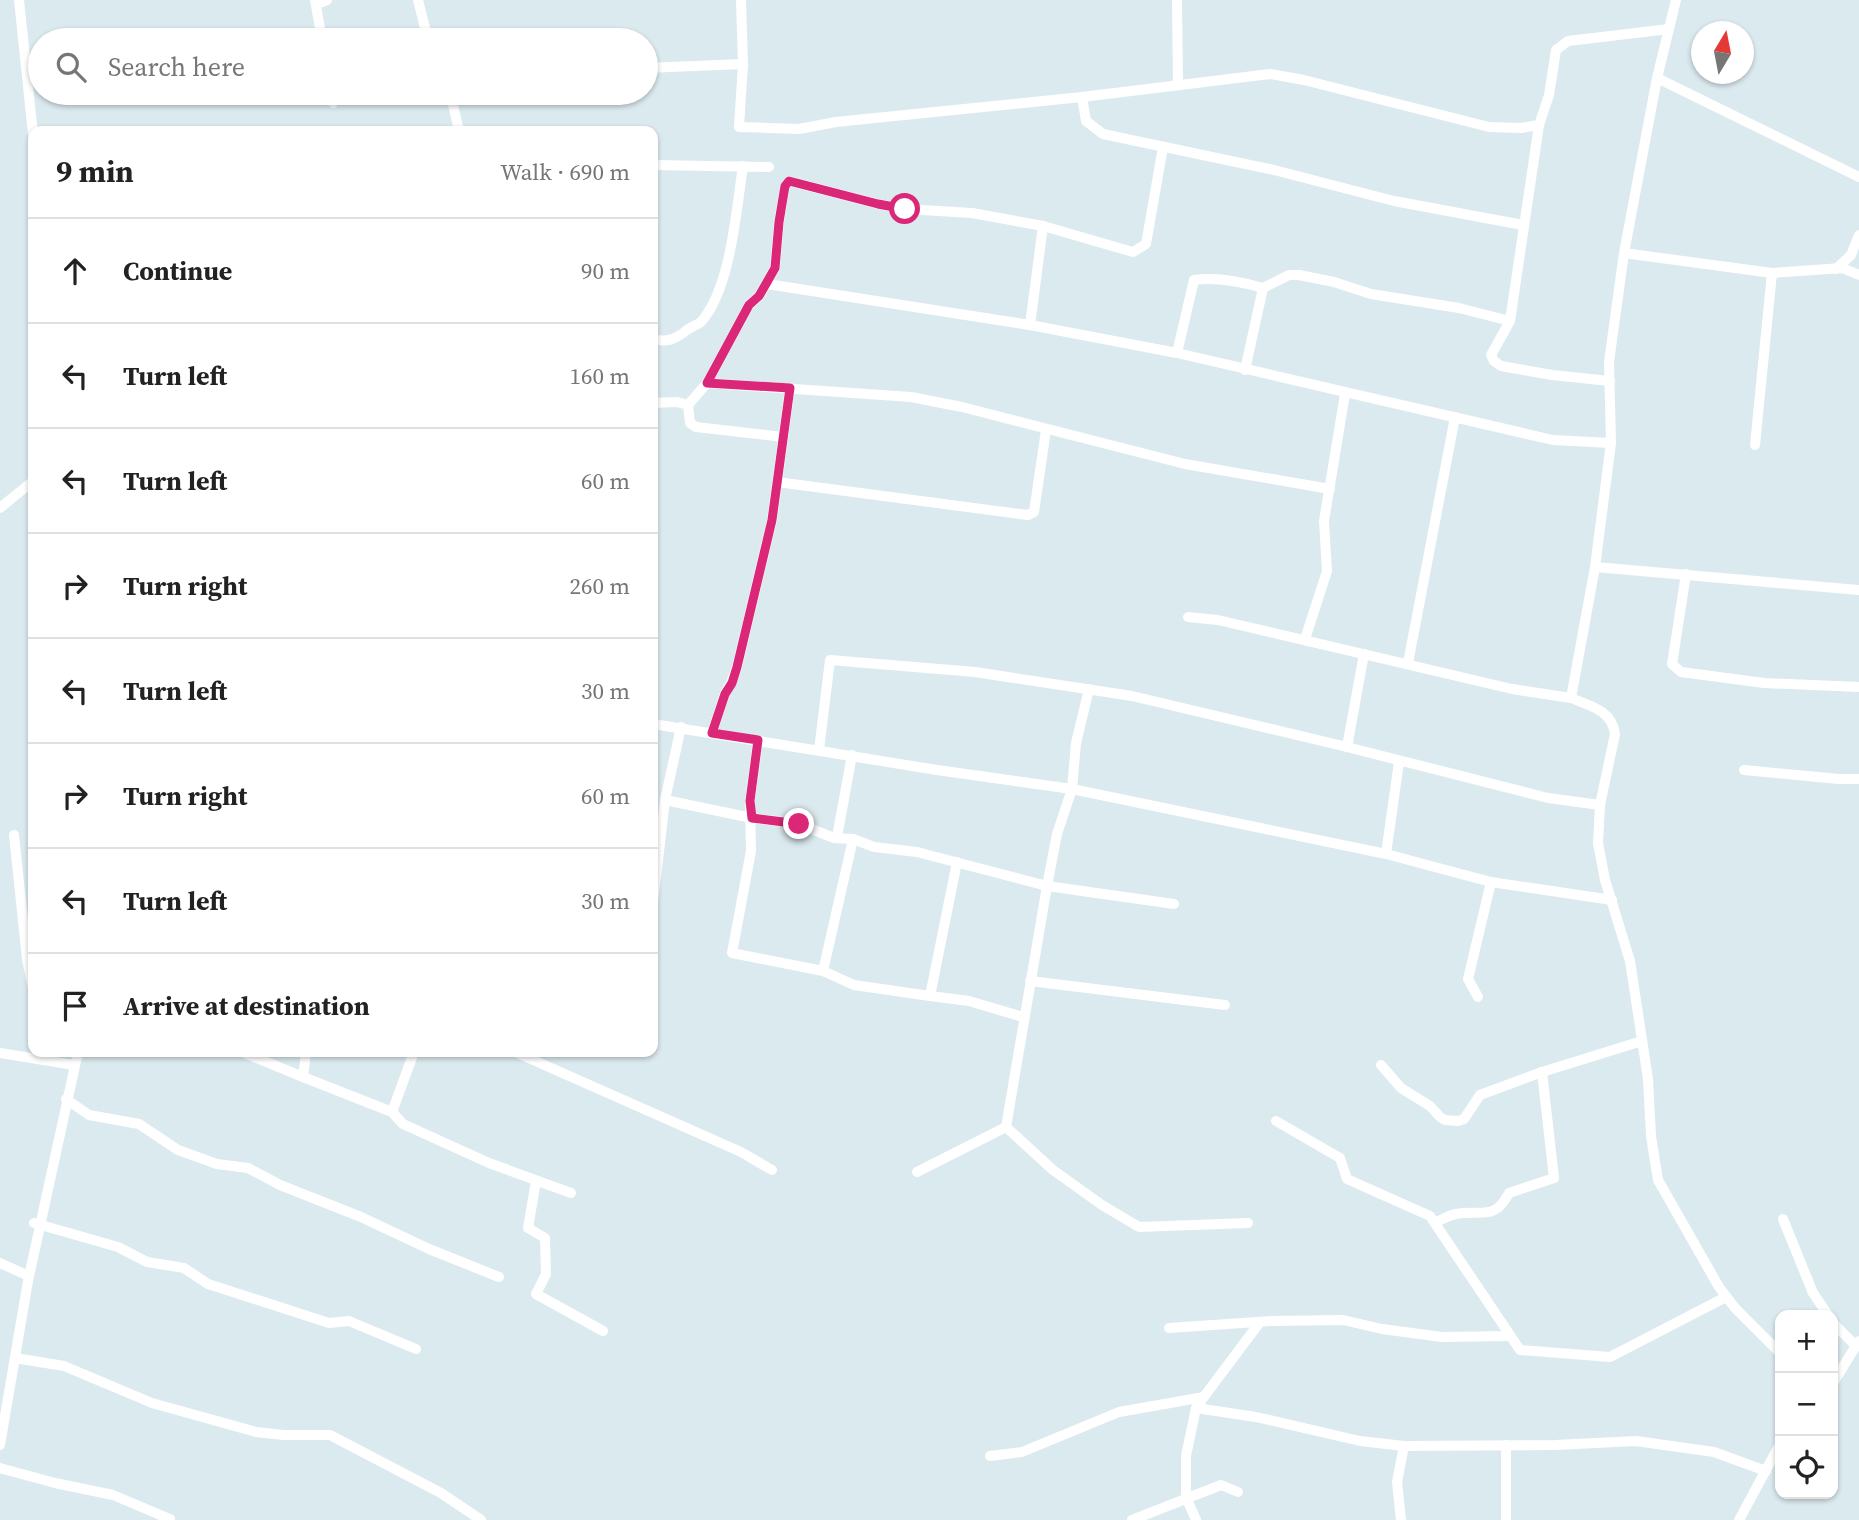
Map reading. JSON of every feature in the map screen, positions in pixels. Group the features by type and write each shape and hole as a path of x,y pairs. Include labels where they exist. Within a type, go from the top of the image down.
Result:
{"street":[{"path":"19,0 28,86"},
{"path":"320,28 316,0 327,0"},
{"path":"418,0 425,28"},
{"path":"741,0 743,64 739,127 799,129 836,122 1082,97 1270,74 1304,80 1489,127 1521,128 1539,125"},
{"path":"1177,0 1178,85"},
{"path":"1571,698 1595,567 1611,443 1609,362 1624,253 1657,78 1676,0"},
{"path":"1610,381 1501,366 1491,355 1510,321 1539,125 1549,95 1556,50 1568,41 1669,29"},
{"path":"658,68 743,64"},
{"path":"1657,78 1859,177"},
{"path":"1082,97 1086,121 1103,134 1285,172 1394,201 1523,225"},
{"path":"30,105 32,126"},
{"path":"451,105 458,126"},
{"path":"688,405 707,383 749,305 767,284 775,268 779,222 785,186 789,181 905,209 972,213 1043,226 1130,252 1146,244 1163,147"},
{"path":"658,165 769,167"},
{"path":"658,340 671,341 681,337 700,322 720,292 743,166"},
{"path":"1030,325 1043,226"},
{"path":"1836,269 1851,255 1859,236"},
{"path":"1624,253 1772,272 1842,268 1859,275"},
{"path":"1755,444 1772,272"},
{"path":"1177,353 1194,280 1246,283 1263,288 1289,275 1299,275 1334,282 1371,294 1459,308 1510,321"},
{"path":"767,284 1030,325 1177,353 1553,440 1611,443"},
{"path":"1245,370 1263,288"},
{"path":"707,383 912,397 1234,474 1331,489"},
{"path":"712,733 737,667 772,520 790,388"},
{"path":"1307,641 1306,636 1327,571 1324,521 1345,394"},
{"path":"658,403 677,402 688,405"},
{"path":"688,405 691,423 696,426 783,437"},
{"path":"1408,663 1455,417"},
{"path":"777,482 1028,515 1034,512 1046,430"},
{"path":"0,508 28,485"},
{"path":"1595,567 1859,590"},
{"path":"1686,574 1672,664 1681,672 1764,683 1859,687"},
{"path":"1188,617 1218,620 1512,689 1571,698 1604,712 1614,727 1615,734 1600,805 1600,861 1630,961 1650,1098 1653,1161 1658,1180 1689,1237 1727,1297 1775,1348"},
{"path":"1347,747 1364,654"},
{"path":"819,750 831,660 975,672 1132,696 1548,798 1600,805"},
{"path":"1006,1127 1046,886 1057,834 1072,789 1076,743 1089,689"},
{"path":"658,725 1072,789 1386,854 1492,882 1612,900"},
{"path":"658,860 665,800 681,727"},
{"path":"758,740 750,801 751,850 732,953 823,971 854,985 969,1001 1023,1017"},
{"path":"837,837 852,755"},
{"path":"1386,854 1399,762"},
{"path":"1744,770 1859,779"},
{"path":"665,800 752,818 799,824 834,838 853,839 874,847 907,850 1046,886 1174,904"},
{"path":"14,835 28,964"},
{"path":"823,971 853,839"},
{"path":"930,996 957,862"},
{"path":"1478,997 1468,979 1492,882"},
{"path":"1030,981 1225,1005"},
{"path":"1381,1065 1401,1088 1430,1106 1440,1117 1451,1121 1464,1119 1480,1095 1542,1072 1642,1041"},
{"path":"0,1054 28,1055"},
{"path":"45,1057 74,1065"},
{"path":"0,1445 5,1384 15,1358 37,1223 76,1057"},
{"path":"254,1057 392,1112 403,1124 489,1163 570,1194"},
{"path":"303,1077 305,1057"},
{"path":"392,1112 412,1057"},
{"path":"526,1057 741,1152 772,1170"},
{"path":"1435,1223 1455,1214 1487,1214 1503,1203 1508,1193 1554,1178 1542,1072"},
{"path":"66,1099 89,1115 139,1124 178,1150 217,1164 248,1168 279,1185 352,1213 499,1277"},
{"path":"1276,1122 1340,1158 1347,1179 1430,1216 1520,1350 1610,1357 1727,1297"},
{"path":"916,1172 1006,1127"},
{"path":"1006,1127 1053,1170 1102,1205 1139,1227 1248,1223"},
{"path":"536,1181 528,1228 545,1238 546,1274 536,1294 603,1331"},
{"path":"1783,1219 1813,1293 1825,1310"},
{"path":"37,1223 118,1247 147,1262 184,1268 208,1284 329,1323 349,1321 416,1349"},
{"path":"0,1263 29,1276"},
{"path":"1170,1328 1343,1320 1382,1329 1442,1337 1510,1336"},
{"path":"1196,1520 1186,1497 1186,1456 1196,1408 1260,1322"},
{"path":"1838,1327 1857,1343 1838,1375"},
{"path":"15,1358 64,1366 152,1402 256,1432 330,1435 441,1493 481,1520"},
{"path":"990,1456 1022,1452 1119,1412 1204,1397"},
{"path":"1196,1408 1256,1417 1360,1441 1404,1446 1636,1441 1714,1452 1766,1471"},
{"path":"1506,1445 1506,1520"},
{"path":"1401,1520 1397,1482 1404,1446"},
{"path":"1739,1520 1775,1454"},
{"path":"0,1468 113,1495 170,1519"},
{"path":"1132,1520 1221,1485 1238,1492"}],"route":[{"path":"799,824 752,818 750,801 758,740 712,733 737,667 772,520 790,388 707,383 749,305 759,296 775,268 779,222 785,186 789,181 905,209"}]}
